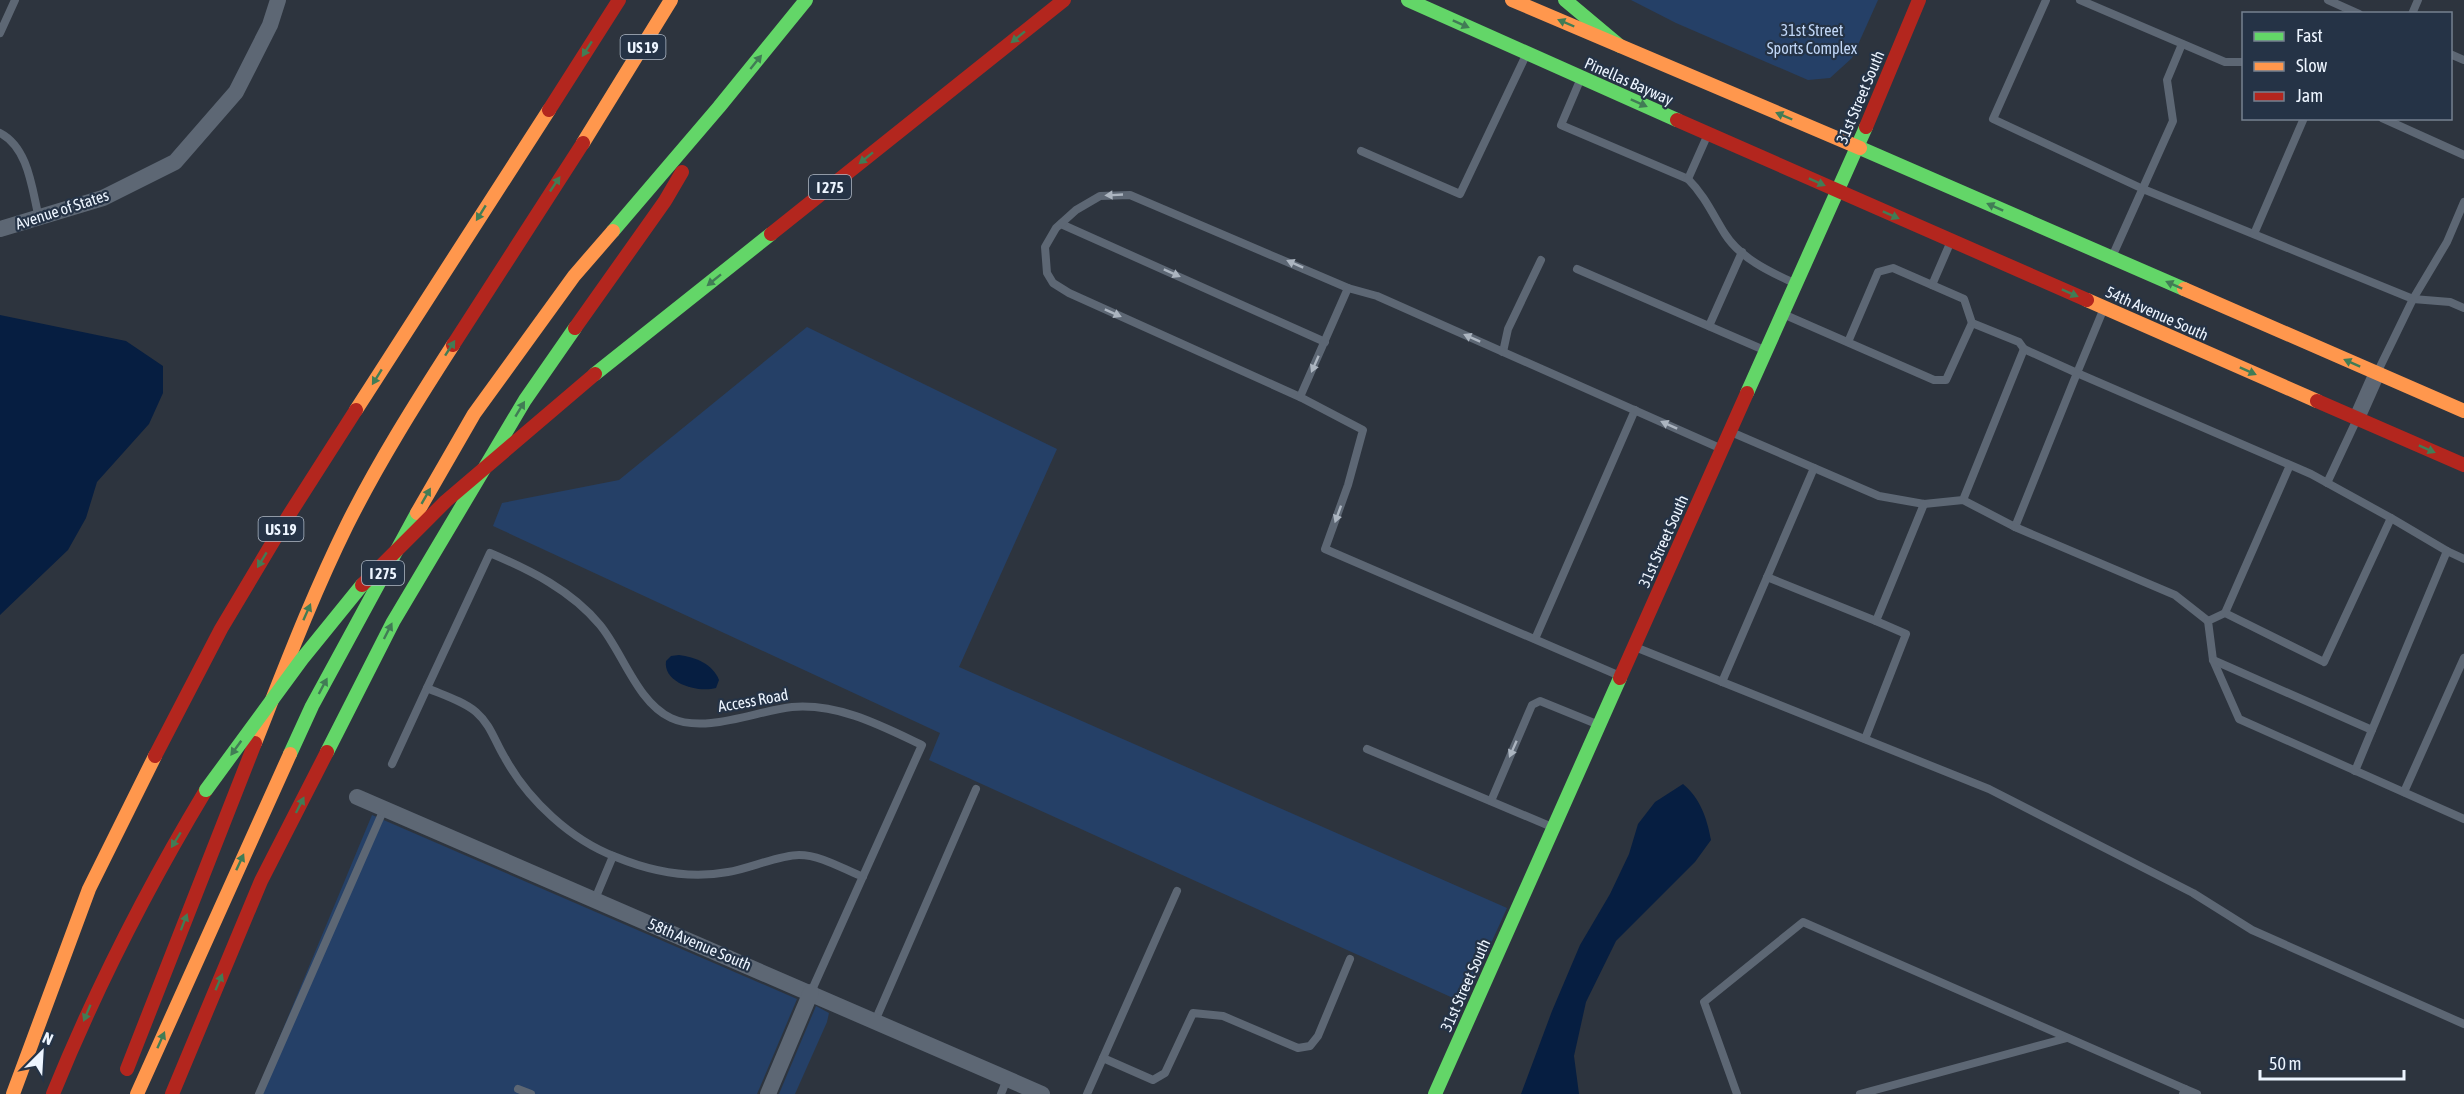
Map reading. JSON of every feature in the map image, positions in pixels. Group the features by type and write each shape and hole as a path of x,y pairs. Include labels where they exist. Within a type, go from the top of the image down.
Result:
{"main road":[{"name":"US 19","path":"13,1094 55,976 90,889 130,803 220,629 302,494 619,0"},
{"name":"US 19","path":"122,1083 305,617 347,525 408,414 615,94 671,0"},
{"name":"I 275","path":"137,1094 312,706 396,549 469,423 574,276 719,107 806,0"},
{"name":"I 275","path":"53,1094 109,962 162,861 206,790 301,657 364,582 459,486 595,374 1064,0"},
{"name":"Pinellas Bayway","path":"1408,0 1837,191"},
{"name":"Pinellas Bayway","path":"1512,0 1857,147"},
{"path":"1565,0 1582,17 1620,46"},
{"name":"31st Street South","path":"1435,1094 1857,147 1919,0"},
{"path":"172,1094 261,881 393,622 525,400 665,201 719,107"},
{"name":"54th Avenue South","path":"1857,147 2464,411"},
{"name":"54th Avenue South","path":"1837,191 2464,465"}],"street":[{"name":"Avenue of States","path":"0,229 103,198 176,162 236,92 270,25 278,0"},
{"path":"2357,418 2377,373"},
{"name":"58th Avenue South","path":"357,797 811,992 875,1021 1004,1086 1042,1094"},
{"path":"768,1094 811,992"}],"lane":[{"path":"0,33 15,0"},
{"path":"2046,0 1993,119 2143,189 2413,299 2450,302 2464,308"},
{"path":"2080,0 2224,62 2242,62"},
{"path":"2328,0 2355,12"},
{"path":"2112,257 2173,121 2167,80 2182,44"},
{"path":"1361,151 1460,194 1527,53"},
{"path":"1581,77 1561,125 1688,179 1700,191 1726,237 1767,271 1796,284"},
{"path":"2254,234 2303,120"},
{"path":"2386,120 2464,155"},
{"path":"0,133 9,138 24,159 39,218"},
{"path":"1688,179 1708,134"},
{"path":"1621,676 1325,549 1348,485 1363,430 1300,397 1069,293 1053,283 1047,273 1046,248 1056,228 1076,210 1100,196 1130,195 1348,288 1377,296 1723,449"},
{"path":"2377,373 2413,299 2447,242 2464,202"},
{"path":"1061,224 1325,342"},
{"path":"1932,285 1951,241"},
{"path":"1709,326 1742,252"},
{"path":"1503,352 1508,329 1540,260"},
{"path":"1783,314 1934,381 1946,380 1972,323 1964,299 1893,268 1878,272 1848,342"},
{"path":"1577,269 1766,351"},
{"path":"1300,397 1348,288"},
{"path":"2015,527 2104,308"},
{"path":"1972,323 2019,342 2024,349 2077,373 2290,465 2464,559"},
{"path":"1963,500 2024,349"},
{"path":"1535,639 1635,410"},
{"path":"2327,483 2357,418"},
{"path":"1730,432 1879,496 1924,504 1963,500 2015,527 2175,595 2208,621 2213,660 2239,719 2464,819"},
{"path":"2208,621 2224,613 2290,465"},
{"path":"1722,682 1814,468"},
{"path":"1876,621 1924,504"},
{"path":"2224,613 2324,662 2391,518"},
{"path":"2355,771 2447,551"},
{"name":"Access Road","path":"427,687 490,553 523,567 579,603 600,625 643,695 655,708 672,719 702,725 794,707 827,710 862,717 922,745 811,992"},
{"path":"1767,577 1906,634 1865,739"},
{"path":"1634,647 1989,789 2193,893 2252,930 2464,1024"},
{"path":"2404,792 2464,658"},
{"path":"2213,660 2372,730"},
{"path":"392,764 427,687 475,711 490,727 505,760 548,812 584,841 614,856 645,867 678,874 726,873 798,855 821,859 863,878"},
{"path":"1491,801 1532,705 1540,701 1600,725"},
{"path":"1367,749 1554,827"},
{"path":"875,1021 976,789"},
{"path":"259,1094 384,808"},
{"path":"595,899 614,856"},
{"path":"1087,1094 1177,891"},
{"path":"1737,1094 1704,1002 1803,922 2184,1092 2197,1094"},
{"path":"1103,1058 1153,1080 1165,1072 1193,1013 1223,1016 1298,1048 1310,1046 1318,1036 1350,959"},
{"path":"1860,1094 2067,1038"},
{"path":"518,1089 531,1094"}],"green space":[{"name":"31st Street Sports Complex","path":"1631,0 1878,0 1852,58 1830,78 1808,80 1676,23"},
{"path":"807,327 1057,449 959,667 1507,908 1464,1003 929,760 940,733 493,526 502,503 619,480"},
{"path":"372,815 797,999 757,1094 256,1094"},
{"path":"816,1006 829,1013 827,1022 795,1094 779,1094"}],"shaded area":[{"path":"0,315 126,341 163,366 163,393 149,424 97,482 86,518 68,550 0,615"},
{"path":"679,655 708,666 719,680 716,688 692,688 670,676 666,661 671,656"},
{"path":"1683,784 1702,809 1711,840 1695,862 1616,941 1586,1002 1574,1056 1579,1094 1521,1094 1580,945 1610,894 1629,854 1638,824 1655,802"}],"traffic: fast":[{"path":"613,231 719,107 806,0"},
{"path":"1408,0 1677,120"},
{"path":"1565,0 1620,46"},
{"path":"1747,393 1866,127"},
{"path":"1860,148 2184,289"},
{"path":"595,374 771,234"},
{"path":"327,752 393,622 525,400 575,328"},
{"path":"290,754 312,706 417,513"},
{"path":"206,790 302,659 362,585"},
{"path":"1435,1094 1620,678"}],"traffic: slow":[{"path":"583,143 671,0"},
{"path":"1512,0 1860,148"},
{"path":"356,410 549,110"},
{"path":"417,513 474,414 574,276 613,231"},
{"path":"2184,289 2464,411"},
{"path":"2087,300 2317,401"},
{"path":"255,743 310,606 347,525 397,434 453,345"},
{"path":"137,1094 290,754"},
{"path":"13,1094 89,889 155,756"}],"traffic: jam":[{"path":"549,110 619,0"},
{"path":"771,234 1064,0"},
{"path":"1866,127 1919,0"},
{"path":"1677,120 2087,300"},
{"path":"453,345 583,143"},
{"path":"575,328 665,201 682,172"},
{"path":"362,585 446,501 595,374"},
{"path":"1620,678 1747,393"},
{"path":"2317,401 2464,465"},
{"path":"155,756 221,629 289,515 356,410"},
{"path":"127,1069 255,743"},
{"path":"172,1094 261,881 327,752"},
{"path":"53,1094 124,939 163,864 206,790"}]}
